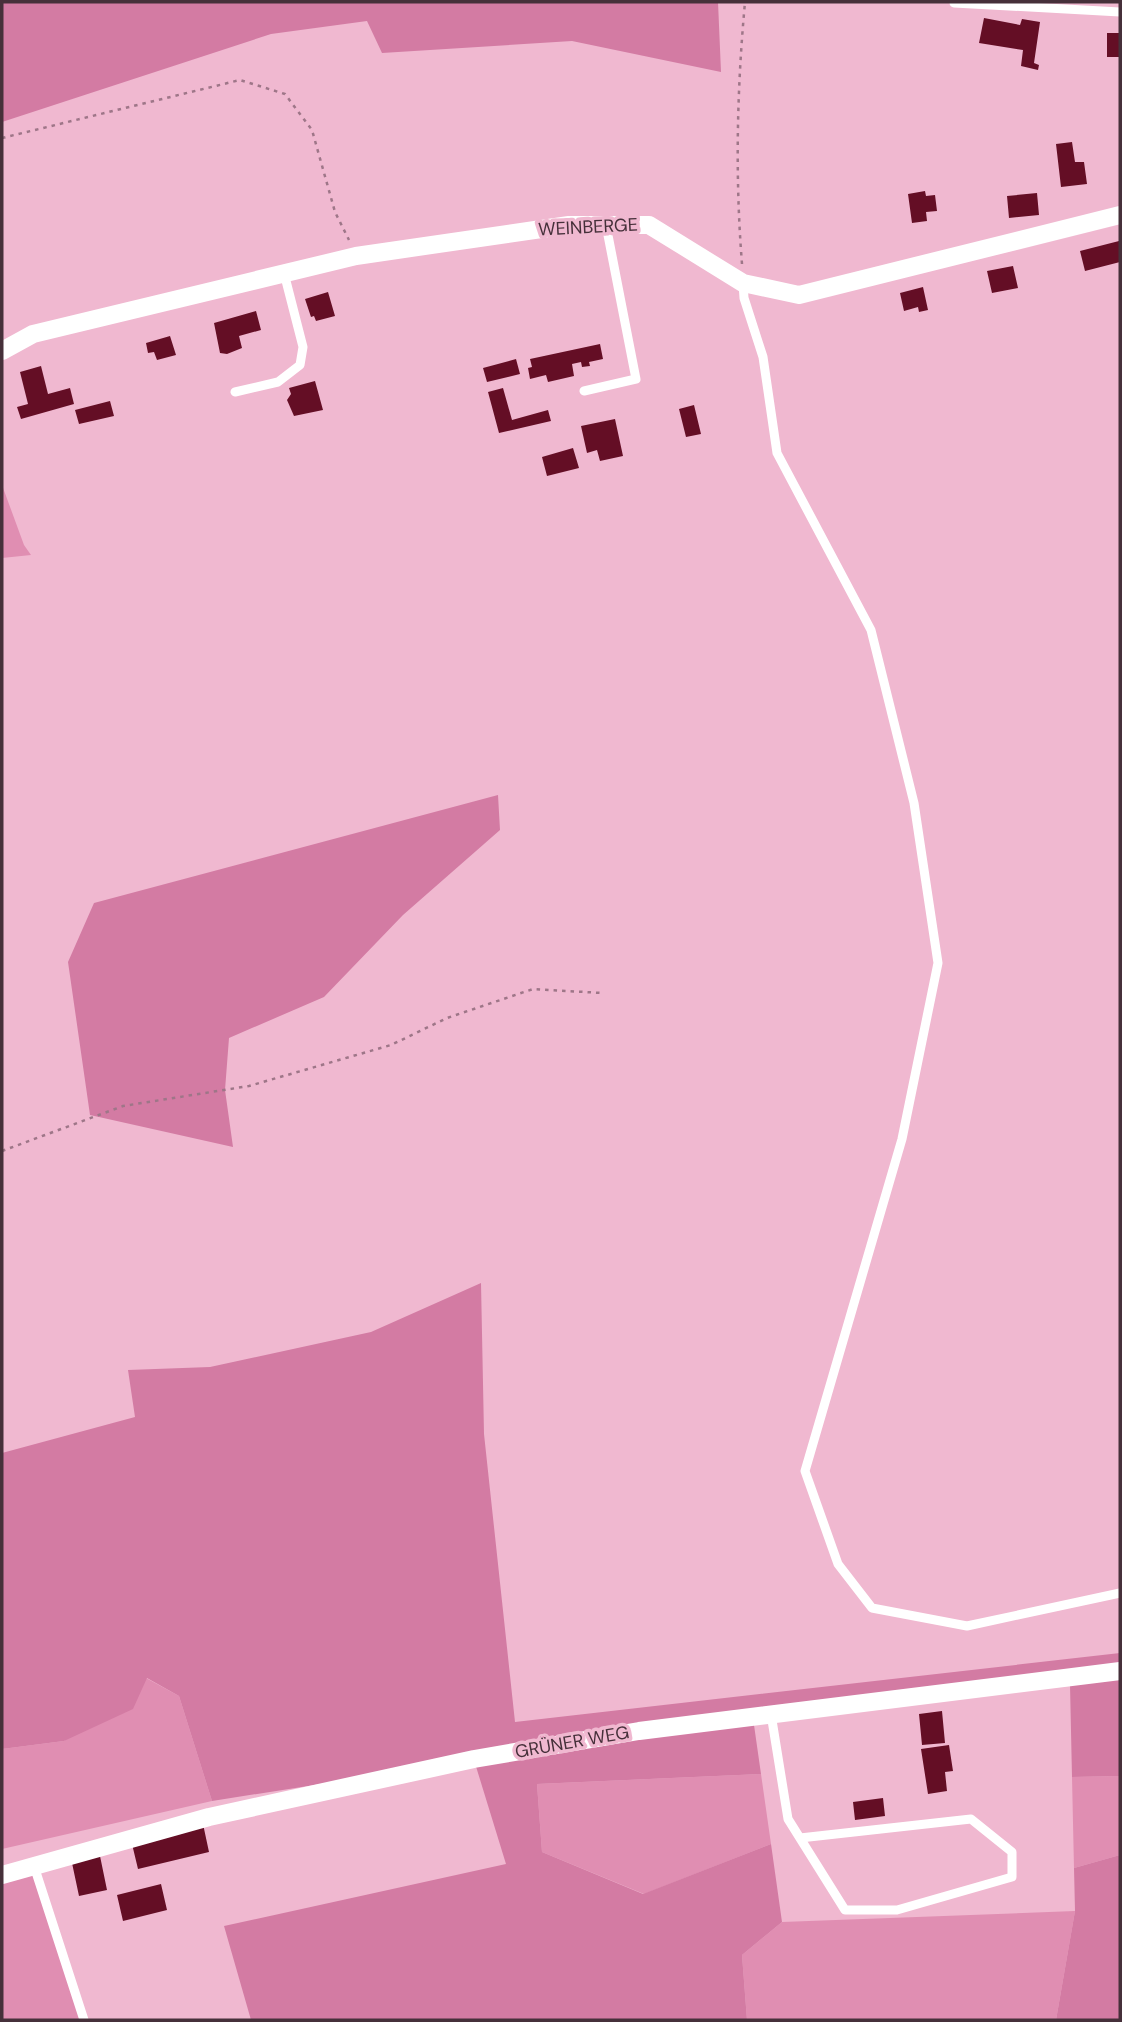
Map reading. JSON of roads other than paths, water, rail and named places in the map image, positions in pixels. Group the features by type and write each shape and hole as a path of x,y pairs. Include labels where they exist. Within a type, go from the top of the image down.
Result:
{"street":[{"name":"WEINBERGE","path":"2,351 33,334 356,256 569,225 649,225 743,283 799,295 1120,215"},
{"name":"GRÜNER WEG","path":"2,1875 209,1817 474,1759 639,1731 1120,1671"}],"lane":[{"path":"954,3 1120,12"},
{"path":"584,391 636,379 606,225"},
{"path":"235,392 278,382 300,365 303,347 284,273"},
{"path":"743,283 744,298 763,357 777,453 871,630 914,803 938,962 902,1139 805,1471 838,1564 872,1608 967,1626 1120,1593"},
{"path":"771,1714 789,1819 800,1838 845,1910 897,1910 1012,1877 1012,1852 971,1819 800,1838"},
{"path":"34,1866 84,2020"}]}
